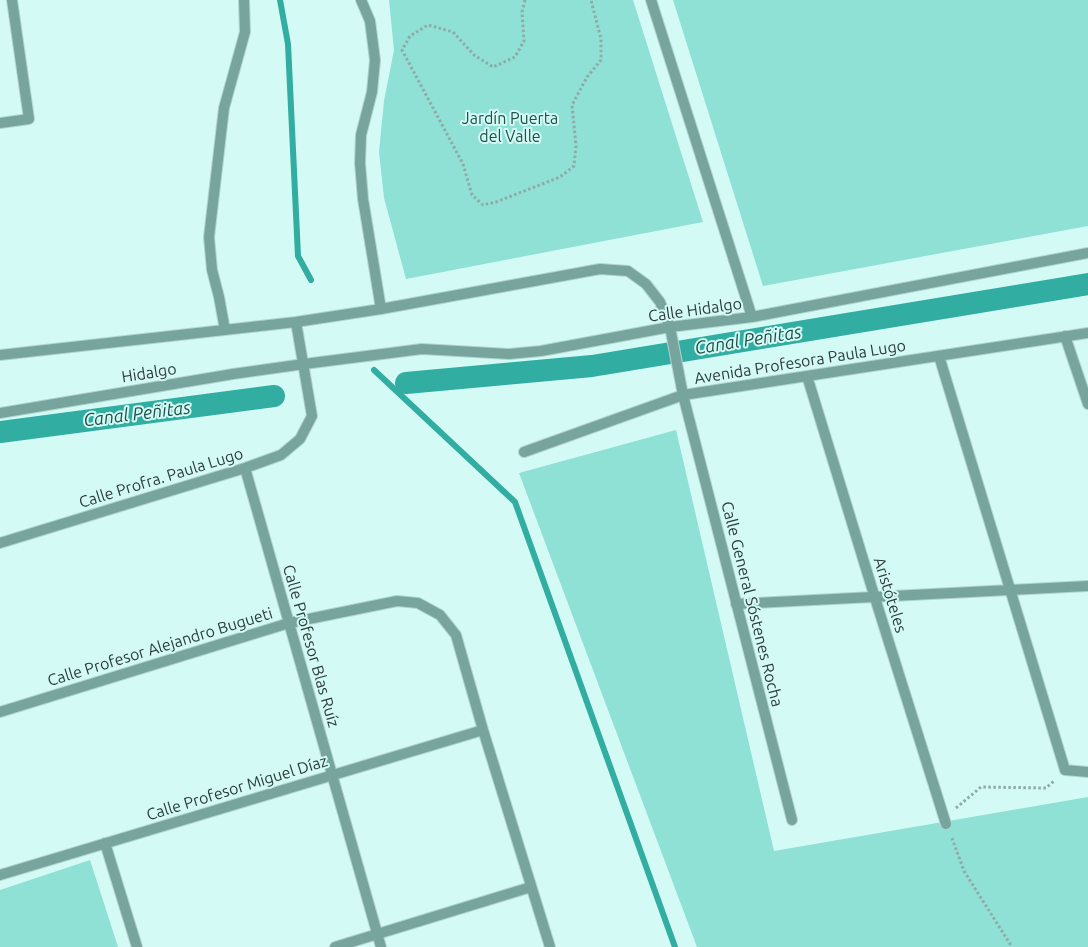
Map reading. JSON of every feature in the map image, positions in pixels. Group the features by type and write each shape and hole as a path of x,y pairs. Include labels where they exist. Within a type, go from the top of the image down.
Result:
{"street":[{"path":"0,123 29,119 12,0"},
{"path":"225,330 212,270 209,237 224,108 245,32 244,0"},
{"path":"361,0 370,22 375,60 372,92 361,135 360,164 363,199 381,308"},
{"path":"651,0 752,317"},
{"name":"Calle Hidalgo","path":"304,364 422,349 509,354 541,351 671,332 1088,253"},
{"path":"0,355 296,322 600,269 628,270 646,284 660,302 671,332 683,395"},
{"path":"296,322 304,364"},
{"name":"Avenida Profesora Paula Lugo","path":"524,452 683,395 1088,333"},
{"path":"1065,336 1088,404"},
{"path":"940,356 1065,770 1088,772"},
{"name":"Hidalgo","path":"0,413 304,364"},
{"name":"Calle Profra. Paula Lugo","path":"0,543 245,468 281,455 300,439 312,416 304,364"},
{"name":"Aristóteles","path":"807,376 946,824"},
{"name":"Calle General Sóstenes Rocha","path":"683,395 792,820"},
{"name":"Calle Profesor Blas Ruíz","path":"245,468 381,947"},
{"path":"736,604 1088,586"},
{"name":"Calle Profesor Alejandro Bugueti","path":"0,712 289,623 397,601 418,603 440,615 456,635 484,730"},
{"path":"484,730 550,947"},
{"name":"Calle Profesor Miguel Díaz","path":"0,875 484,730"},
{"path":"105,843 137,947"},
{"path":"335,947 532,888"}],"path":[{"path":"525,0 522,12 524,41 515,57 494,67 474,55 453,32 428,26 410,36 402,50 463,164 472,195 483,205 496,202 560,177 574,166 576,146 572,105 588,77 601,60 601,39 591,0"},
{"path":"1012,947 964,872 946,824 958,806 981,787 1046,788 1065,770"}],"green space":[{"name":"Jardín Puerta del Valle","path":"389,0 633,0 703,222 406,279 384,198 379,152 384,101 394,50"},
{"path":"673,0 1088,0 1088,226 763,286"},
{"path":"676,430 774,851 1088,797 1088,947 697,947 519,473"},
{"path":"90,860 118,947 0,947 0,890"}],"waterway":[{"path":"280,0 288,44 298,256 311,280"},
{"name":"Canal Peñitas","path":"406,383 592,366 1088,284"},
{"path":"374,370 515,502 675,947"},
{"name":"Canal Peñitas","path":"0,432 274,396"}]}
